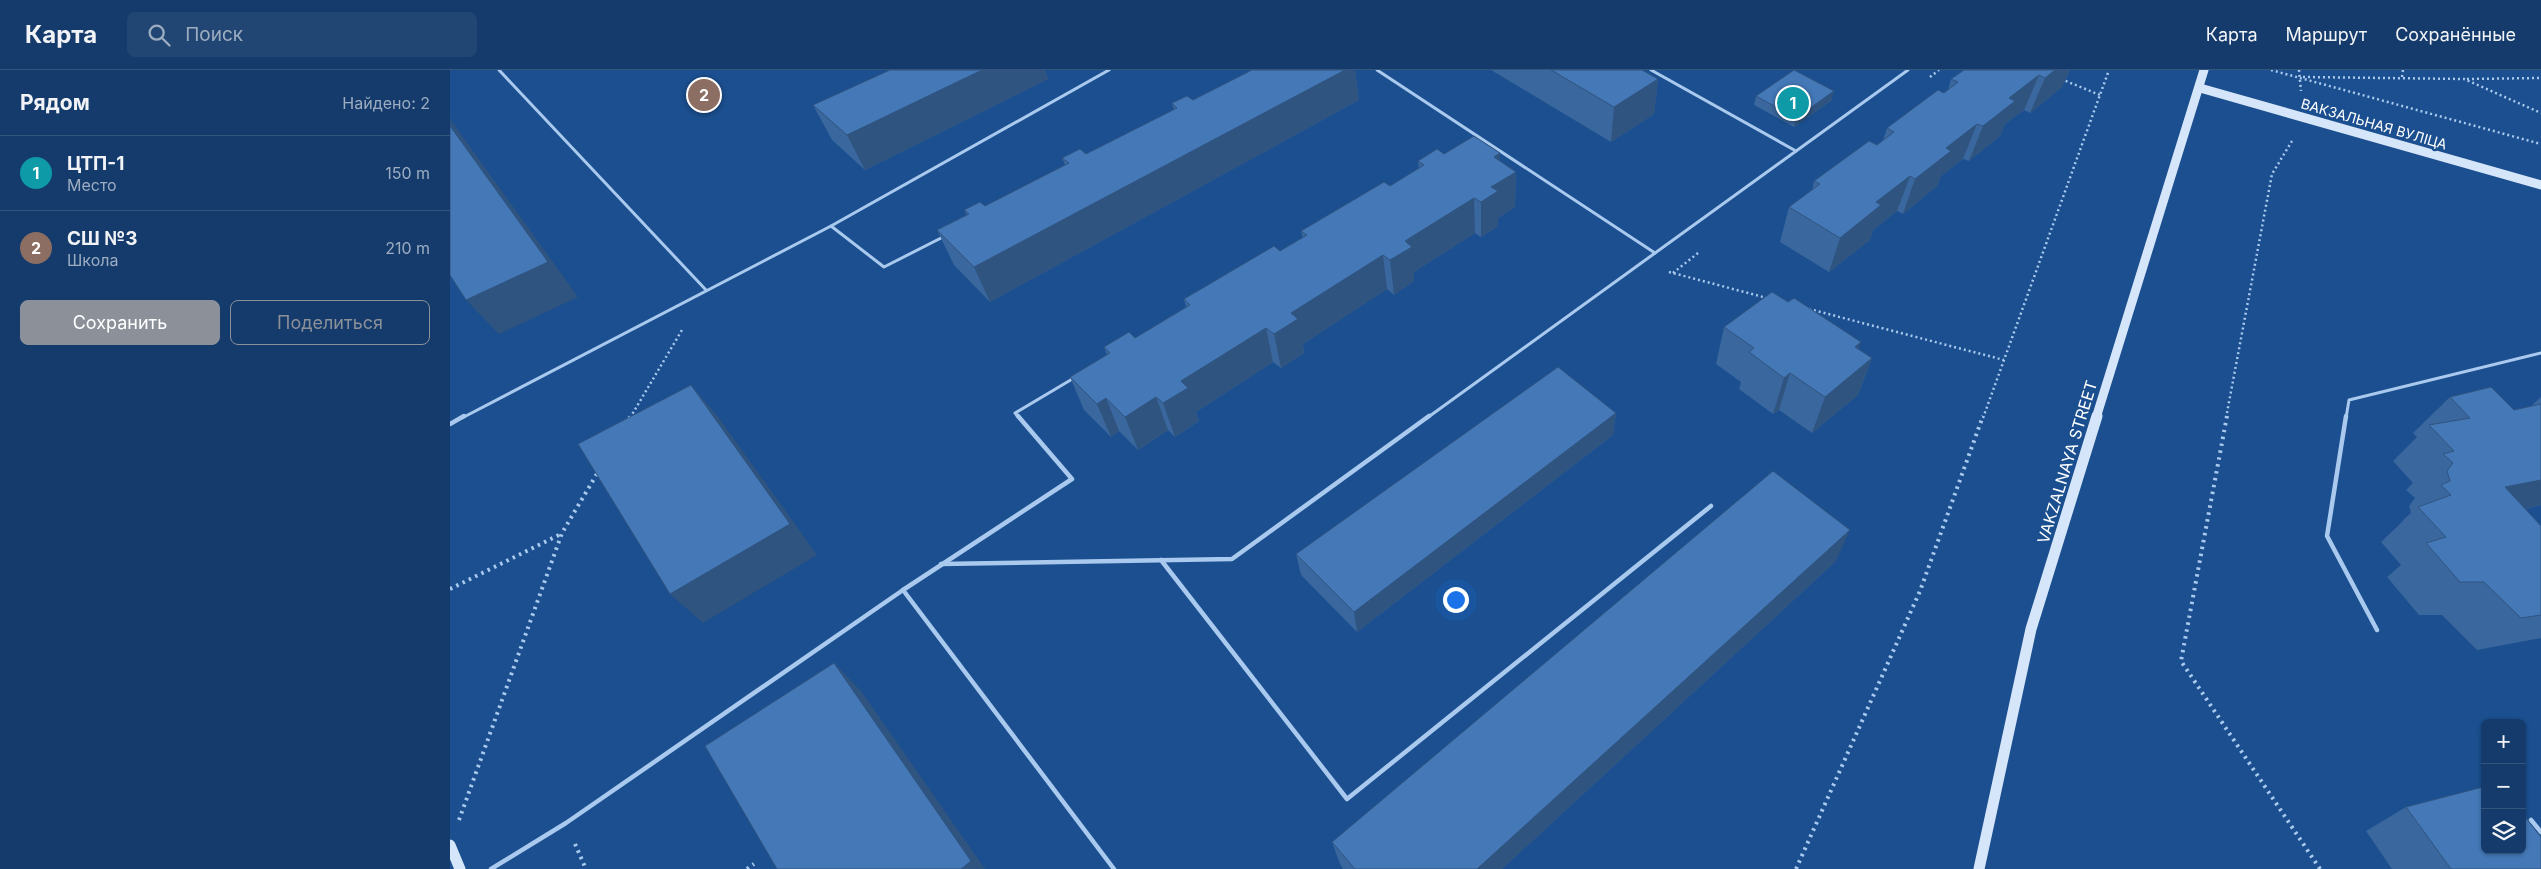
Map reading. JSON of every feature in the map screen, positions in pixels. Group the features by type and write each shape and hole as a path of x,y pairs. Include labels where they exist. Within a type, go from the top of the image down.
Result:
{"main road":[{"name":"VAKZALNAYA STREET","path":"1979,869 2031,629 2200,88 2204,70"},
{"name":"ВАКЗАЛЬНАЯ ВУЛІЦА","path":"2200,88 2541,185"},
{"path":"450,845 460,869"}],"lane":[{"path":"499,70 706,290"},
{"path":"450,424 830,226 1109,70"},
{"path":"1377,70 1655,253"},
{"path":"1651,70 1796,151"},
{"path":"941,564 1232,559 1908,70"},
{"path":"830,226 884,267 954,231"},
{"path":"2378,630 2327,536 2349,400 2541,353"},
{"path":"490,869 566,823 941,564 1072,479 1015,414 1083,373"},
{"path":"1162,560 1347,799 1711,506"},
{"path":"903,590 1114,869"},
{"path":"2531,820 2541,832"}],"path":[{"path":"1796,869 1920,591 2109,70"},
{"path":"2271,70 2541,144"},
{"path":"2299,70 2298,77 2302,94 2296,133 2272,174 2181,661 2320,869"},
{"path":"2402,70 2402,77"},
{"path":"2058,77 2100,95"},
{"path":"2298,77 2541,78"},
{"path":"2464,79 2541,113"},
{"path":"1639,265 1772,300"},
{"path":"626,424 706,290"},
{"path":"1801,307 2004,360"},
{"path":"450,845 562,533 602,466"},
{"path":"450,589 562,533"},
{"path":"747,869 754,864"}],"building":[{"path":"890,70 982,70 847,135 813,105"},
{"path":"1252,70 1345,70 974,267 937,230 969,214 964,210 980,202 985,206 1069,163 1062,158 1080,149 1086,154 1177,108 1172,103 1187,96 1193,100"},
{"path":"1551,70 1642,70 1658,79 1614,107"},
{"path":"1794,70 1834,91 1796,118 1756,96"},
{"path":"1964,70 2055,70 2045,78 2039,75 2009,98 2015,101 1983,126 1977,124 1946,148 1951,151 1915,179 1910,176 1876,202 1881,205 1840,238 1789,207 1820,184 1814,181 1869,141 1877,145 1894,132 1887,128 1938,90 1944,93 1958,82 1951,79"},
{"path":"450,126 548,262 466,300 450,275"},
{"path":"1474,136 1500,153 1494,157 1516,172 1491,187 1498,191 1481,202 1474,198 1405,241 1412,247 1390,260 1383,255 1291,313 1298,319 1274,334 1266,328 1181,381 1188,388 1163,403 1156,397 1125,417 1106,398 1097,404 1070,377 1110,353 1104,347 1129,332 1135,338 1190,305 1184,299 1274,246 1280,251 1307,235 1301,231 1384,182 1390,186 1424,165 1418,161 1437,149 1444,154"},
{"path":"1772,292 1788,302 1794,298 1861,342 1855,347 1872,358 1825,397 1790,373 1784,378 1749,352 1754,348 1724,327"},
{"path":"1558,367 1616,413 1354,612 1296,554"},
{"path":"691,385 790,524 670,594 578,444"},
{"path":"2491,387 2514,410 2541,404 2541,480 2505,487 2541,526 2541,615 2521,618 2484,582 2460,582 2426,543 2446,537 2418,507 2451,495 2441,485 2450,481 2447,471 2453,463 2443,454 2454,451 2429,425 2470,418 2450,397"},
{"path":"1773,471 1850,530 1477,869 1355,869 1332,842"},
{"path":"834,663 971,861 961,869 777,869 705,746"},
{"path":"2481,788 2481,854 2526,854 2526,818 2541,837 2541,869 2451,869 2406,807"}],"place":[{"name":"СШ №3","path":"704,95"},
{"name":"ЦТП-1","path":"1793,103"}]}
